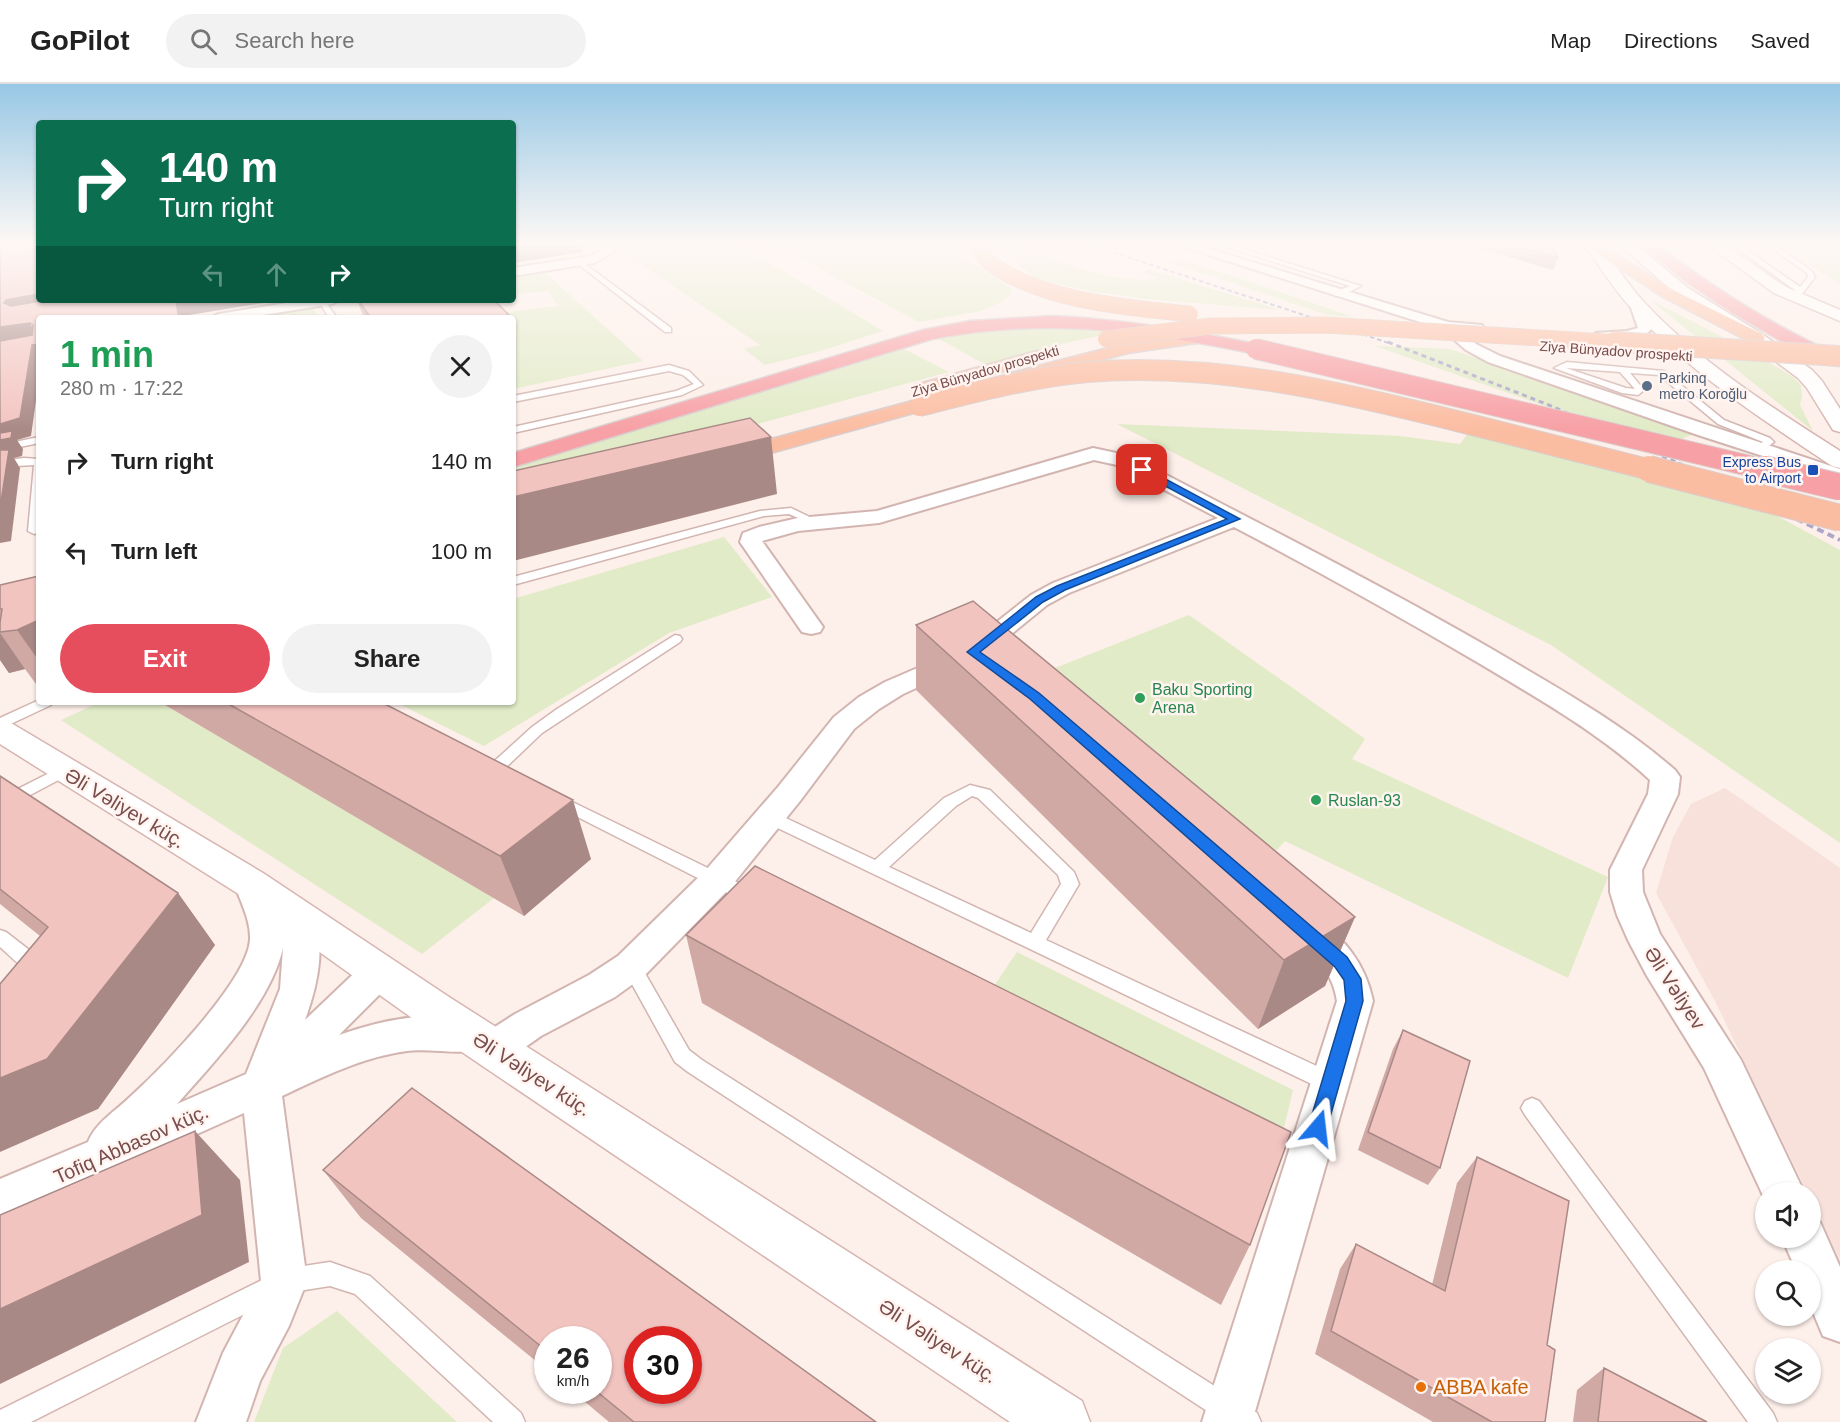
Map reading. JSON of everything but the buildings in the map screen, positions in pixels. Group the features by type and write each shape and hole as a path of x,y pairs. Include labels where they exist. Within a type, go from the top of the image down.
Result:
{"highway":[{"path":"1730,305 1761,325 1840,366"},
{"path":"516,459 948,330 1023,321 1119,324 1172,332 1840,486"}],"main road":[{"path":"1128,305 1218,317 1389,327"},
{"path":"1637,305 1669,336 1744,397 1840,461"},
{"path":"1691,305 1840,377"},
{"path":"1705,305 1756,338 1805,374 1815,385 1840,426"},
{"path":"1824,305 1840,314"},
{"name":"Ziya Bünyadov prospekti","path":"752,444 1106,339 1189,328 1240,324 1389,327 1838,346"},
{"name":"Ziya Bünyadov prospekti","path":"752,444 919,406 1127,348 1197,338 1267,333 1343,333 1840,366"},
{"path":"919,406 1030,380 1081,373 1164,370 1243,376 1362,397 1840,518"},
{"path":"707,455 752,444"},
{"name":"Əli Vəliyev küç.","path":"0,730 63,771 250,883 485,1042 1061,1422"}],"street":[{"path":"237,315 299,305"},
{"path":"1377,305 1447,326 1628,336 1638,334 1646,327 1637,305"},
{"path":"1447,326 1471,347 1494,359 1840,475"},
{"path":"811,627 751,542 751,538 812,521 857,521 879,517 1093,454 1123,460 1235,519"},
{"path":"485,1042 528,1025 602,986 631,966 717,880 844,723 868,704 894,688 986,662 1040,600 1061,588 1235,519"},
{"name":"Əli Vəliyev","path":"1235,519 1414,614 1562,700 1645,758 1665,777 1663,794 1626,870 1624,882 1640,932 1719,1058 1778,1182"},
{"path":"72,1169 130,1126 158,1099 244,997 257,973 267,945 267,927 250,883"},
{"path":"221,1422 240,1370 273,1310 284,1281 261,1086 298,989 302,957 297,915"},
{"path":"1235,1418 1294,1167 1331,1083 1354,1001 1352,979 1341,962 1287,915"},
{"path":"261,1086 380,972"},
{"name":"Tofiq Abbasov küç.","path":"0,1201 351,1047 395,1034 434,1031 485,1042"},
{"path":"1820,1256 1840,1318"}],"lane":[{"path":"636,305 668,330"},
{"path":"1622,369 1640,390 1638,392 1625,390 1558,368 1567,365 1622,369 1653,372 1666,376 1721,422 1769,442 1759,449"},
{"path":"516,398 669,368 680,369 699,385 679,393 516,429"},
{"path":"0,448 36,441"},
{"path":"0,464 36,462"},
{"path":"34,531 36,503"},
{"path":"516,580 764,513 791,511 812,521"},
{"path":"516,779 490,766 562,712 675,639"},
{"path":"0,724 40,705"},
{"path":"0,805 63,771"},
{"path":"537,790 771,906"},
{"path":"878,868 950,802 970,790 984,794 1065,872 1070,884 1034,943"},
{"path":"769,817 1331,1083"},
{"path":"0,937 39,967 50,984"},
{"path":"631,966 682,1056 695,1066 1235,1418"},
{"path":"1532,1108 1764,1422"},
{"path":"3,1422 284,1281 330,1274 362,1284 512,1422"}],"shaded area":[{"path":"1725,788 1840,868 1840,1260 1821,1220 1821,1182 1802,1182 1716,1003 1656,893 1673,837 1691,804"}],"green space":[{"path":"581,305 643,361 516,388 516,315 496,313"},
{"path":"702,305 840,305 883,331 817,352 765,365 744,349 760,345"},
{"path":"888,305 994,305 981,311 919,322"},
{"path":"1224,305 1265,305 1280,310"},
{"path":"1299,305 1320,305 1354,317 1328,315"},
{"path":"1657,305 1661,305 1753,353 1792,376 1801,385 1800,405 1813,431"},
{"path":"313,307 317,315 261,315"},
{"path":"1058,326 1123,331 1074,341 986,365 939,339 995,327"},
{"path":"1375,346 1450,349 1697,432 1680,440 1545,406"},
{"path":"902,348 949,372 735,430 516,476 516,466"},
{"path":"1117,424 1400,436 1460,444 1469,432 1762,508 1840,550 1840,843 1551,645"},
{"path":"724,537 772,597 669,633 484,746 401,705 516,705 516,598"},
{"name":"Ruslan-93","path":"1189,615 1365,739 1352,759 1608,877 1568,978 1285,841 1264,864 1045,672"},
{"path":"94,705 165,705 494,898 422,954 61,720"},
{"path":"1017,952 1293,1090 1281,1140 988,995"},
{"path":"337,1311 457,1422 254,1422 283,1348"}],"railway":[{"path":"1275,305 1392,344"},
{"path":"1388,342 1549,405 1696,471"},
{"path":"1693,469 1840,540"}],"place":[{"name":"Parkinq metro Koroğlu","path":"1647,386"},
{"name":"Express Bus to Airport","path":"1813,470"},
{"name":"Baku Sporting Arena","path":"1140,698"},
{"name":"Ruslan-93","path":"1316,800"},
{"name":"ABBA kafe","path":"1421,1387"}],"route":[{"path":"1142,470 1235,519 1061,588 1040,600 973,652 1035,696 1341,962 1352,979 1354,1001 1318,1128"}]}
